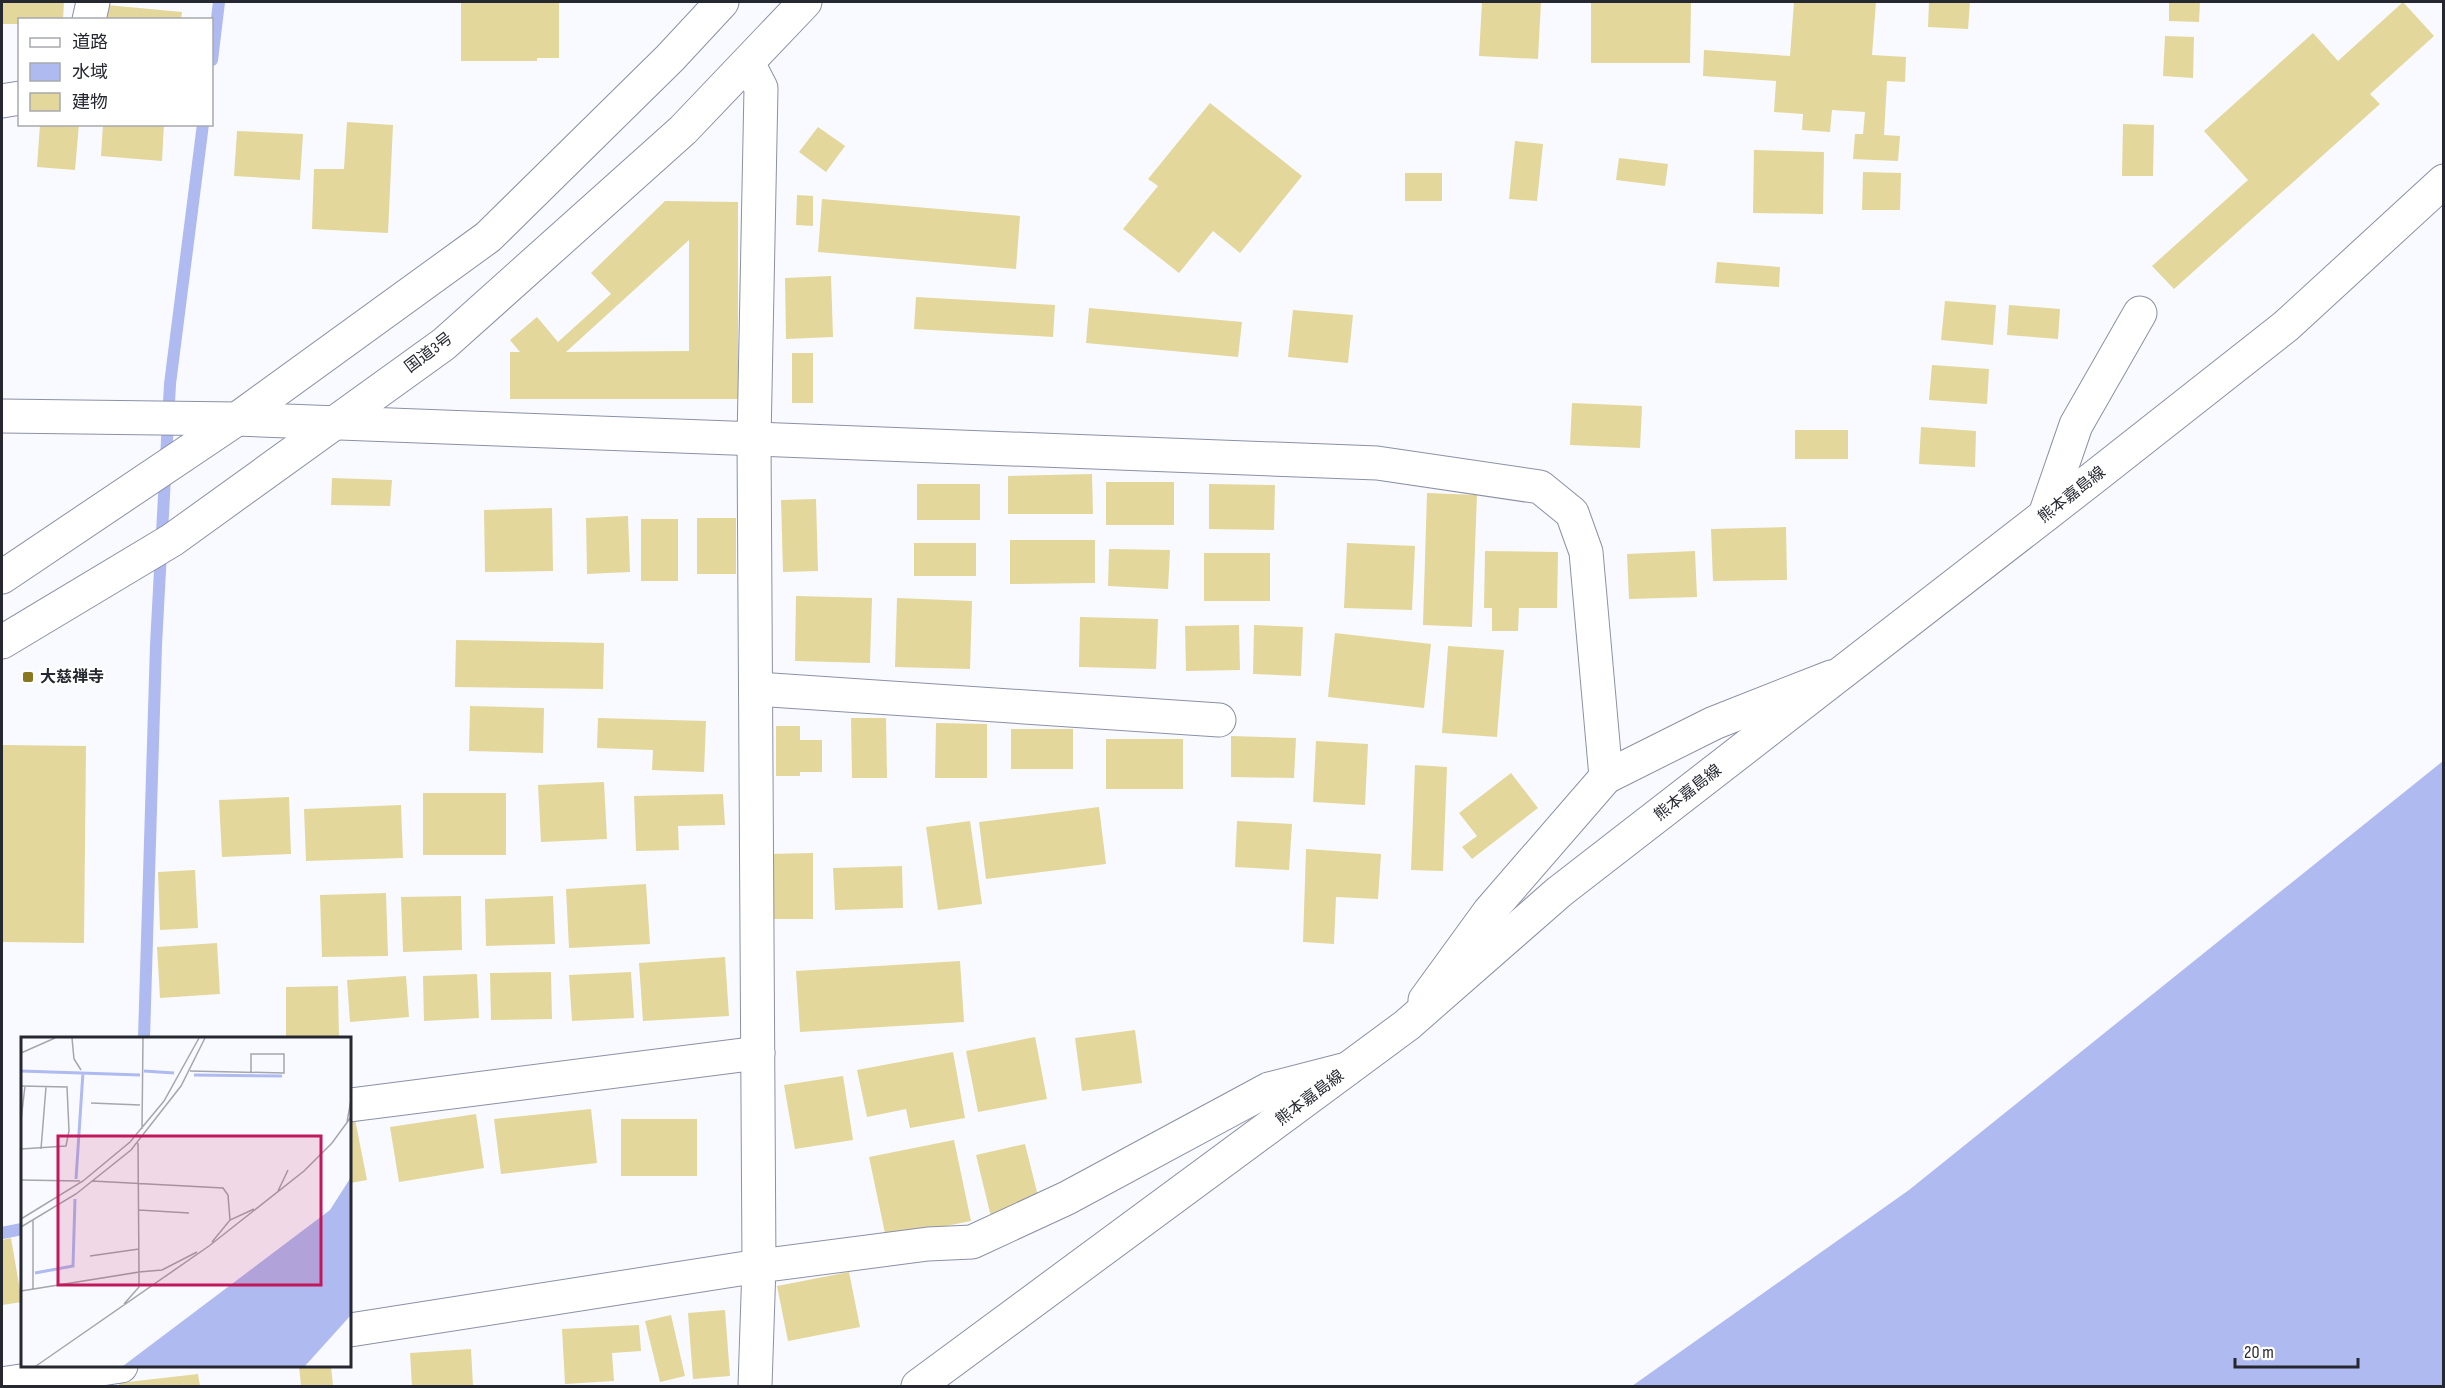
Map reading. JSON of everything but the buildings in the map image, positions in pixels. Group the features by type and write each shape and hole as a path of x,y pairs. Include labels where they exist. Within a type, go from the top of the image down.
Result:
{"main road":[{"path":"89,18 93,2"},
{"path":"2,577 237,419 488,237 670,58 722,2"},
{"name":"国道3号","path":"2,642 172,540 444,344 682,130 806,2"},
{"path":"748,63 761,88 754,440 759,1266 755,1386"},
{"path":"2,101 18,98"},
{"name":"熊本嘉島線","path":"918,1386 1407,1025 1559,892 1846,671 2286,326 2444,181"},
{"path":"2045,515 2076,425 2140,313"},
{"path":"2,416 237,419 1377,463 1540,487 1572,513 1586,552 1606,777"},
{"path":"1407,1025 1489,912 1606,777 1714,723 1846,671"},
{"path":"756,689 1219,720"},
{"path":"351,1105 758,1053"},
{"path":"351,1330 759,1266 928,1244 972,1242 1067,1198 1269,1089 1348,1069"},
{"path":"2,1384 108,1367"}],"water":[{"path":"2443,761 2443,1386 1632,1386 1909,1190"}],"waterway":[{"path":"213,52 219,2"},
{"path":"144,1037 156,645 170,384 203,126"},
{"path":"2,1233 21,1229"}],"place":[{"name":"大慈禅寺","path":"28,677"}]}
